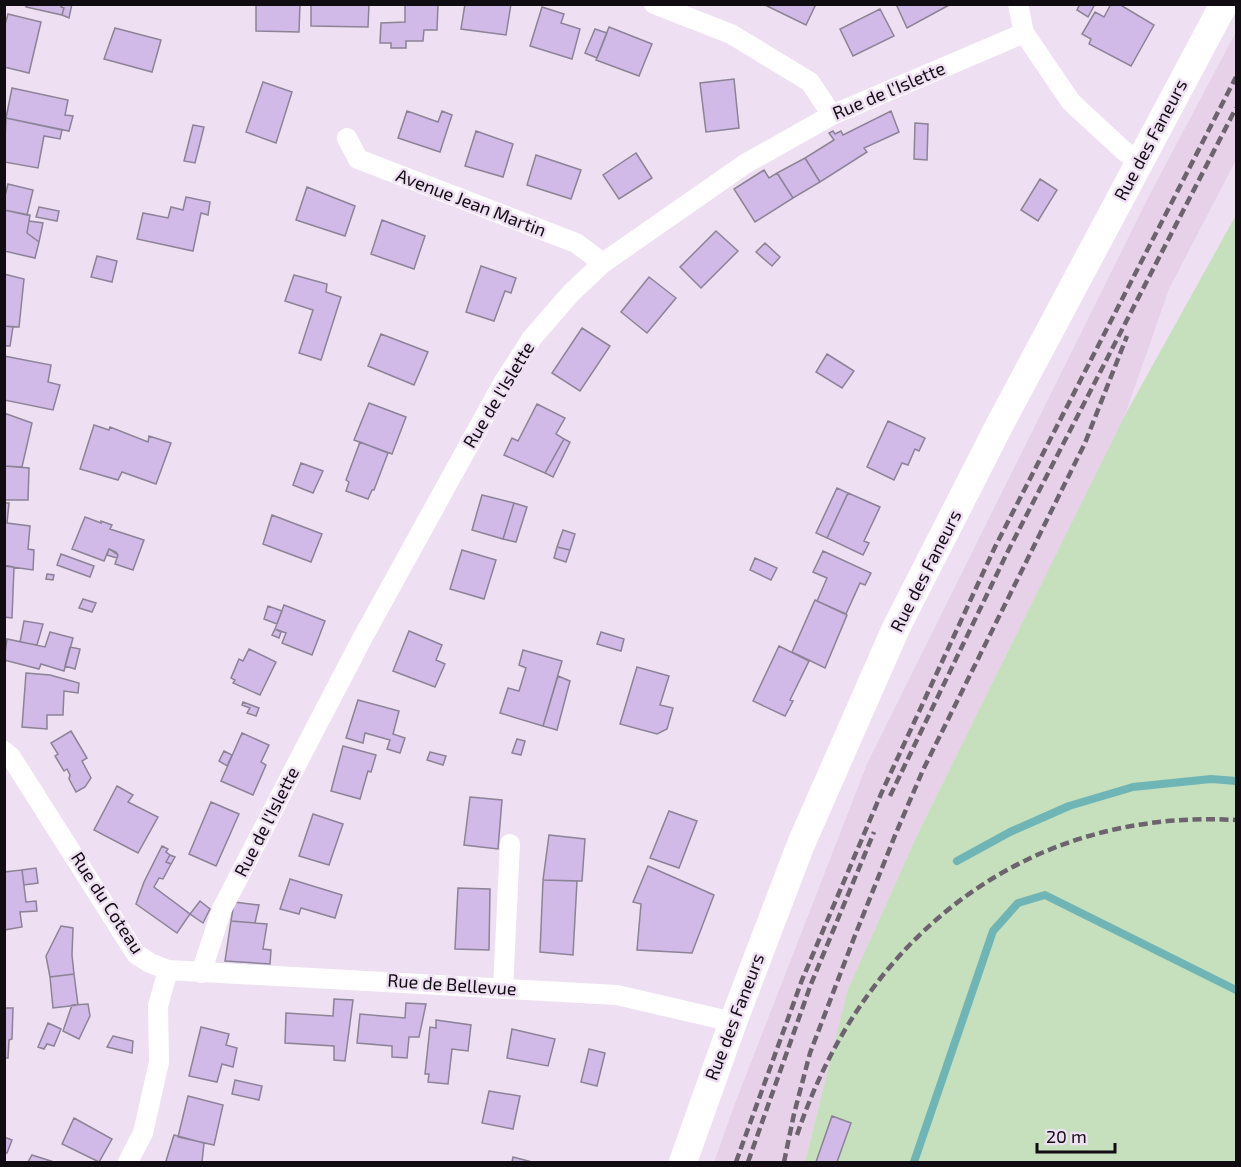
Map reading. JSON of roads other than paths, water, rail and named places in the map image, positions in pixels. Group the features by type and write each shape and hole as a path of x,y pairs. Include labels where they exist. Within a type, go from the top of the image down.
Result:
{"street":[{"path":"654,4 732,34 810,82 832,115"},
{"path":"1018,4 1024,33 1071,102 1124,151 1140,162"},
{"name":"Rue des Faneurs","path":"683,1162 733,1022 801,844 897,628 1000,424 1224,4"},
{"name":"Rue de l'Islette","path":"201,973 222,909 363,637 503,383 532,338 571,293 603,263 746,164 832,115 1024,33"},
{"name":"Avenue Jean Martin","path":"347,138 358,159 576,243 603,263"},
{"name":"Rue du Coteau","path":"4,751 11,757 64,838 136,954 168,970"},
{"path":"503,988 510,844"},
{"path":"128,1162 143,1133 159,1062 158,1006 168,970"},
{"name":"Rue de Bellevue","path":"168,970 617,995 733,1022"}],"waterway":[{"path":"957,861 1010,832 1069,806 1133,787 1211,779 1236,781"},
{"path":"914,1162 993,931 1018,903 1045,895 1236,990"}],"railway":[{"path":"736,1162 802,980 881,794 995,547 1236,77"},
{"path":"890,796 1007,553 1236,108"},
{"path":"784,1162 810,1053 896,833 923,770 1085,443 1127,336"},
{"path":"797,1135 826,1064 864,1001 909,946 962,899 1021,862 1087,836 1159,822 1236,820"},
{"path":"748,1162 811,984 874,832"}]}
